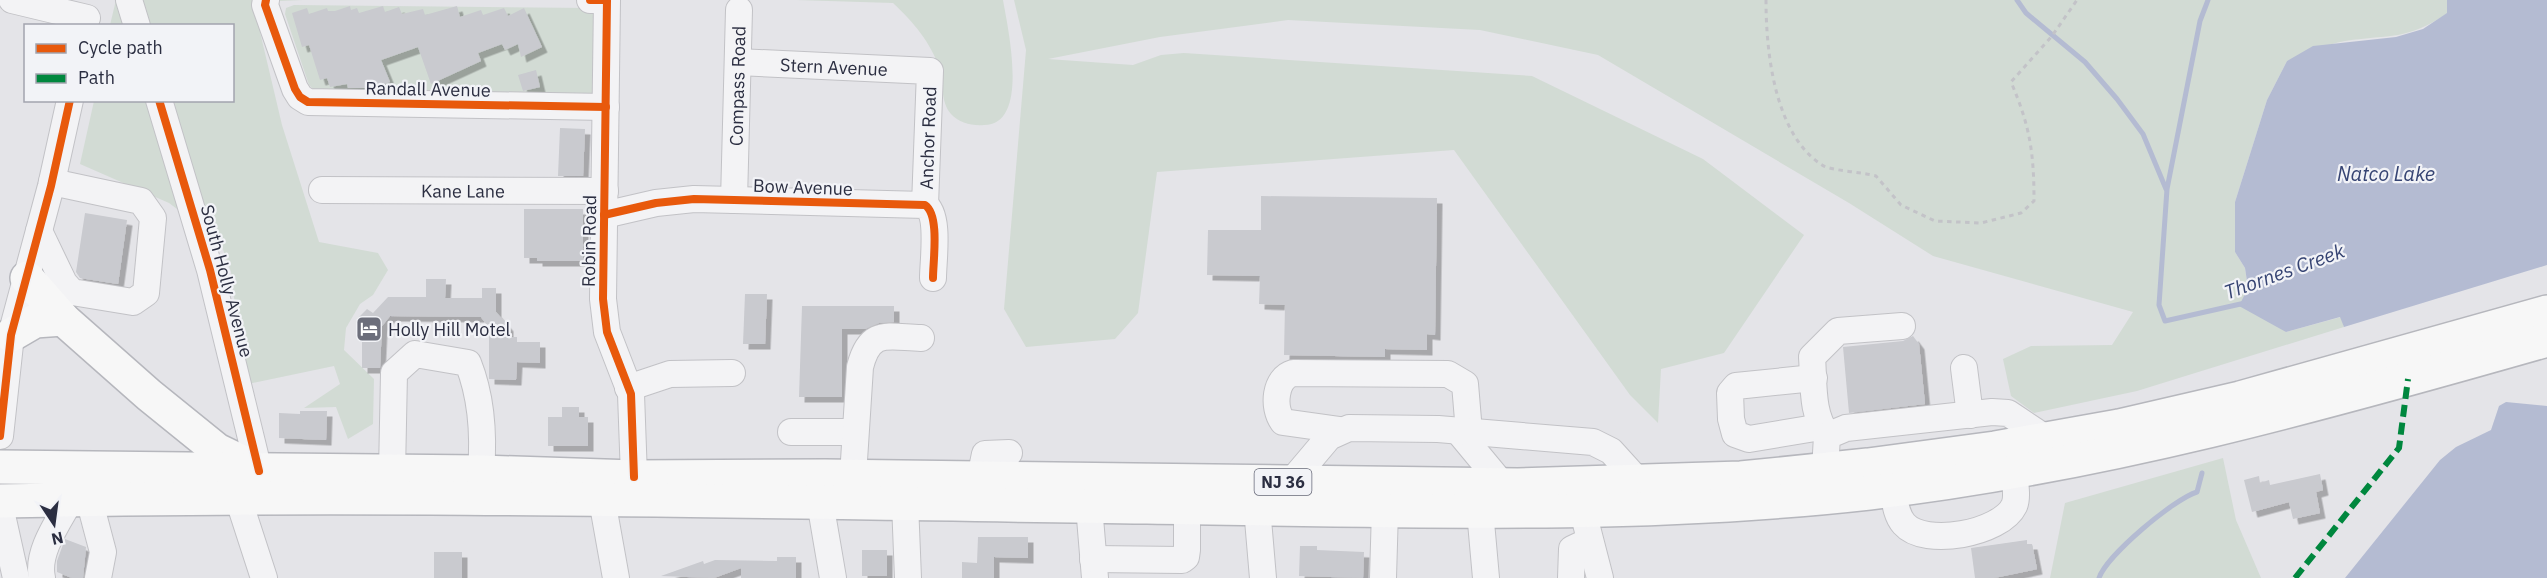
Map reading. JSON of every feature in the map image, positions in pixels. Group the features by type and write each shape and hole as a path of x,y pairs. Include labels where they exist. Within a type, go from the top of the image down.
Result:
{"highway":[{"path":"27,278 63,319 148,395 218,450 259,471"},
{"name":"NJ 36","path":"0,467 481,472 634,477 853,476 1502,484 1640,483 1741,478 1825,470 1995,448 2046,439 2240,398 2547,312"},
{"path":"11,335 35,321 63,319"},
{"name":"NJ 36","path":"0,501 238,498 603,500 1480,511 1586,527 1747,504 1893,489 2014,473 2214,432 2547,340"}],"street":[{"path":"12,0 88,14"},
{"path":"129,0 136,24"},
{"name":"Randall Avenue","path":"266,0 265,5 295,89 300,97 308,102 606,107"},
{"path":"590,0 607,0"},
{"name":"Robin Road","path":"607,0 604,315 607,332 632,405 634,477"},
{"name":"Compass Road","path":"734,200 739,9"},
{"name":"Stern Avenue","path":"738,62 930,70"},
{"name":"Anchor Road","path":"926,205 930,70"},
{"path":"1,420 11,335 52,182 70,102"},
{"name":"South Holly Avenue","path":"160,102 210,270 259,471"},
{"path":"39,231 64,283 72,292 133,302 146,293 153,218 141,201 52,182"},
{"name":"Kane Lane","path":"322,190 604,203"},
{"name":"Bow Avenue","path":"604,203 734,200 926,205"},
{"path":"926,205 932,212 934,222 933,278"},
{"path":"1825,470 1824,431 1812,357 1838,331 1902,326"},
{"path":"853,476 860,367 865,350 872,340 886,337 921,338"},
{"path":"392,472 394,373 415,354 468,363 478,388 484,443 481,472"},
{"path":"1964,368 1970,415"},
{"path":"628,388 670,374 732,373"},
{"path":"1340,430 1284,422 1278,415 1278,383 1284,376 1293,373 1448,374 1465,384 1463,431 1502,484"},
{"path":"1814,378 1736,386 1730,393 1731,419 1735,434 1749,438 2008,413 2046,439"},
{"path":"1291,482 1329,437 1340,430 1349,428 1463,431 1603,444 1640,483"},
{"path":"791,432 855,432"},
{"path":"980,478 985,454 1010,453"},
{"path":"1893,489 1897,513 1906,526 1924,535 1950,536 1988,527 2005,518 2015,504 2014,473"},
{"path":"238,498 264,578"},
{"path":"42,578 40,568 54,531 80,499 98,532 103,552 98,578"},
{"path":"603,500 616,578"},
{"path":"820,502 833,578"},
{"path":"905,503 908,578"},
{"path":"0,506 16,578"},
{"path":"1089,506 1094,568 1182,560 1187,550 1187,507"},
{"path":"1257,508 1263,578"},
{"path":"1383,578 1385,510"},
{"path":"1480,511 1486,578"},
{"path":"1571,578 1572,549 1586,527"},
{"path":"1586,527 1600,578"},
{"path":"54,531 98,532"}],"path":[{"path":"1766,0 1775,93 1796,139 1823,166 1876,176 1900,205 1935,221 1981,223 2021,213 2034,201 2032,154 2027,119 2011,82 2052,36 2077,0"}],"shaded area":[{"path":"116,0 303,0 279,1 260,32 282,125 319,242 378,253 388,270 373,295 360,304 346,328 344,350 374,379 373,424 348,439 336,407 304,408 340,384 334,366 248,384 240,348 231,272 220,241 169,203 80,164 94,102 234,102 234,24 110,24"},
{"path":"796,0 1003,0 1013,73 1012,93 1007,110 998,121 984,125 966,123 954,117 945,104 940,70 932,50 914,25 893,3"},
{"path":"1014,0 2447,0 2448,13 2409,32 2338,42 2287,61 2267,100 2235,202 2235,252 2245,268 2248,289 2286,332 2341,317 2344,327 2137,391 2034,413 2011,396 2003,359 2031,346 2112,345 2133,312 1933,256 1849,203 1598,55 1480,30 1288,20 1160,37 1048,59 1133,65 1161,55 1184,53 1532,76 1703,159 1804,235 1724,353 1661,369 1658,423 1630,395 1454,150 1157,172 1138,313 1115,339 1026,347 1004,309 1026,50"},
{"path":"294,5 590,8 595,12 593,94 315,91 309,85 285,14 286,8"},
{"path":"2223,458 2236,520 2261,578 2050,578 2065,503"}],"water":[{"name":"Natco Lake","path":"2447,0 2547,0 2547,265 2344,327 2340,317 2286,332 2239,306 2248,288 2245,268 2235,252 2235,202 2267,100 2287,61 2313,46 2396,37 2423,29 2447,13"},
{"path":"2506,402 2547,406 2547,578 2345,578 2440,460 2456,447 2491,430 2499,406"}],"building":[{"path":"350,6 351,10 357,8 359,13 383,6 385,12 399,7 402,14 423,9 425,15 457,6 460,17 481,10 483,15 504,8 508,16 524,8 542,47 521,57 518,44 505,50 502,44 478,53 481,61 431,84 418,47 381,60 390,82 374,88 348,88 347,84 330,87 327,78 320,80 309,45 302,47 292,13 307,8 309,14 327,8 328,11 335,11"},
{"path":"536,70 540,87 523,91 518,75"},
{"path":"560,128 585,129 583,176 558,176"},
{"path":"1261,196 1437,198 1435,335 1427,334 1427,350 1385,349 1385,357 1284,355 1285,305 1259,304 1260,276 1207,275 1208,230 1261,230"},
{"path":"524,209 583,209 583,261 537,261 537,258 524,258"},
{"path":"85,213 127,220 118,284 80,278 76,272"},
{"name":"Holly Hill Motel","path":"426,279 446,279 445,298 482,298 482,288 496,288 496,312 508,326 508,337 517,337 517,342 540,342 540,363 517,362 516,380 489,379 489,328 481,317 390,316 382,326 380,368 362,368 362,331 357,331 357,319 367,309 373,313 388,297 426,297"},
{"path":"745,294 767,294 765,344 743,344"},
{"path":"802,306 894,306 894,322 879,323 865,329 842,329 842,397 799,397"},
{"path":"1913,336 1919,344 1925,404 1849,413 1843,347 1903,341"},
{"path":"562,407 579,407 579,417 588,417 588,446 548,446 548,417 562,417"},
{"path":"300,411 327,411 326,440 279,438 279,413 300,414"},
{"path":"2320,474 2323,490 2316,492 2320,513 2293,519 2289,502 2252,512 2244,480 2259,476 2260,483 2269,480 2270,485"},
{"path":"978,537 1028,537 1028,558 994,557 994,578 962,578 962,562 977,563"},
{"path":"65,539 86,547 83,578 72,578 57,572 57,561"},
{"path":"2027,540 2027,544 2032,544 2037,569 1994,578 1975,578 1971,548"},
{"path":"1300,546 1317,546 1317,550 1364,552 1363,578 1299,576"},
{"path":"862,550 887,550 887,576 862,576"},
{"path":"434,552 462,552 462,578 434,578"},
{"path":"777,557 796,557 796,578 741,578 741,568 714,578 661,576 703,561 704,564 715,560 777,561"}],"waterway":[{"path":"2017,0 2026,13 2085,62 2117,99 2143,134 2166,189"},
{"name":"Thornes Creek","path":"2208,0 2200,21 2167,189 2159,305 2165,321 2245,303"},
{"name":"Thornes Creek","path":"2099,578 2114,556 2142,529 2173,505 2197,492 2202,473"}],"marked path":[{"path":"2295,578 2399,448 2408,379"}],"cycle path":[{"path":"266,0 265,5 295,89 300,97 308,102 606,107"},
{"path":"590,0 607,0 603,299 607,332 631,394 634,477"},
{"path":"0,436 11,335 51,186 70,102"},
{"path":"160,102 210,270 259,471"},
{"path":"604,215 656,203 694,199 925,205 933,218 933,278"}],"place":[{"name":"Holly Hill Motel","path":"369,329"}]}
